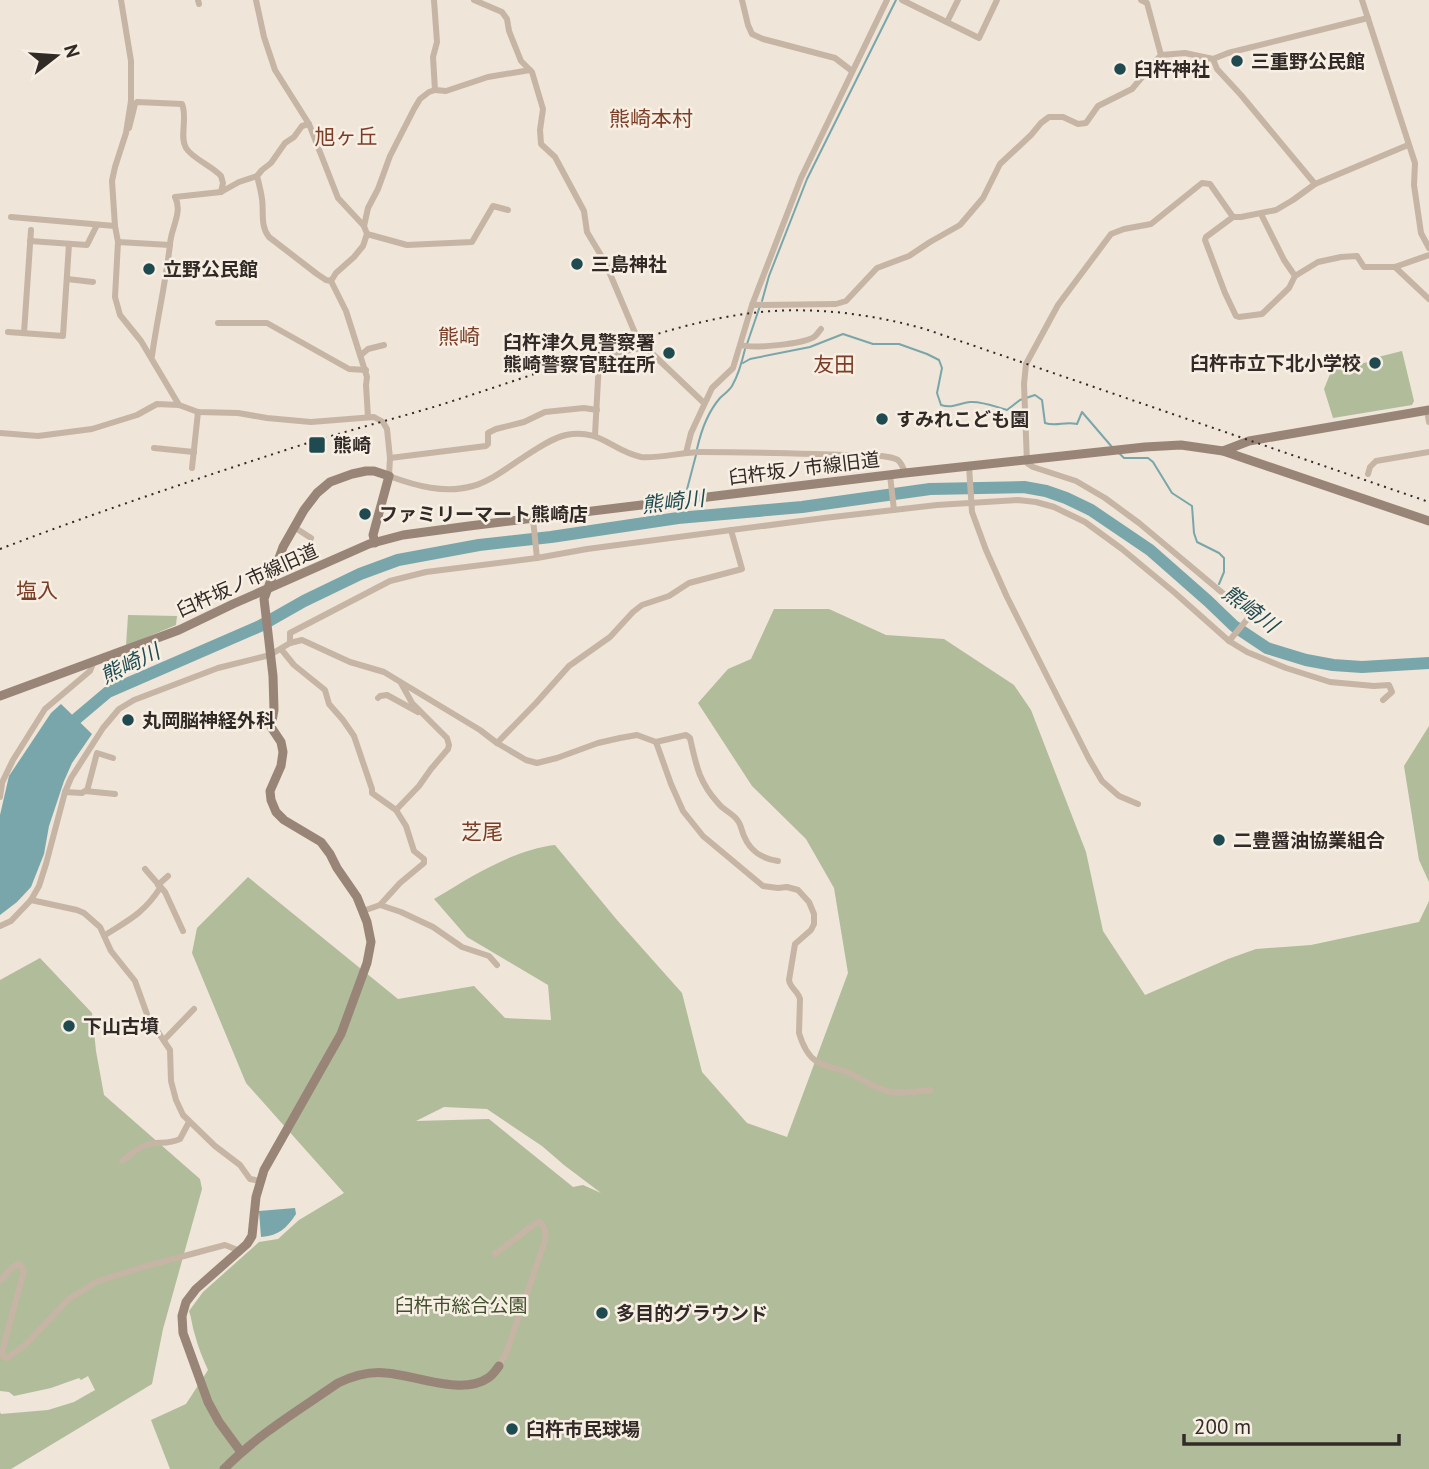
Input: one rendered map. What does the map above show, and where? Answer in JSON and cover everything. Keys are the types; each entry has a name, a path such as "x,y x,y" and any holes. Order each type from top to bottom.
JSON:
{"street":[{"path":"121,0 131,61 131,101 113,181 118,242 115,297 118,311 152,357 179,405"},
{"path":"256,0 275,70 309,124 338,198 365,226"},
{"path":"434,0 437,42 433,57 435,90"},
{"path":"474,0 502,12 508,19 509,31 521,61 532,72 543,109 541,144 555,157 584,211 587,232 605,262 638,340 704,403"},
{"path":"742,0 752,34 835,58 852,71"},
{"path":"688,452 691,433 704,403 712,388 733,368 744,346 801,178 887,0"},
{"path":"902,0 917,3 979,38 997,0"},
{"path":"947,22 958,0"},
{"path":"1141,0 1146,3 1161,55"},
{"path":"1362,0 1415,163 1414,185 1421,233 1429,248"},
{"path":"757,305 836,304 846,301 877,268 909,256 960,225 983,198 1000,164 1041,123 1049,117 1063,117 1078,124 1086,123 1098,106 1132,89 1161,55 1185,53 1213,59 1368,18"},
{"path":"1213,59 1217,69 1315,184"},
{"path":"331,281 360,250 367,234 365,226 368,208 390,156 420,99 435,90 446,91 488,77 530,70"},
{"path":"125,133 130,127 137,102 182,104 185,112 185,145 189,152 221,176 221,192"},
{"path":"152,357 170,245 177,218 178,204 175,197 221,192 257,176 271,163 285,143 309,124"},
{"path":"1408,145 1315,184 1281,208 1241,218 1233,217 1206,237 1206,240 1225,293 1239,317 1262,314 1289,288 1295,276 1318,262 1357,256 1364,267 1395,267 1429,255"},
{"path":"257,176 262,196 262,223 265,232 317,274 331,281 346,311 366,370 368,417"},
{"path":"1230,640 1250,616 1105,498 1076,481 1029,465 1026,460 1024,394 1026,364 1047,322 1111,234 1151,224 1202,183 1210,184 1233,217"},
{"path":"367,234 407,245 472,242 493,205 508,210"},
{"path":"1262,214 1284,261 1295,276"},
{"path":"11,217 115,226"},
{"path":"30,241 88,245 97,225"},
{"path":"24,332 31,230"},
{"path":"118,242 170,245"},
{"path":"8,332 63,336 69,244"},
{"path":"1395,267 1429,299"},
{"path":"67,279 93,282"},
{"path":"218,323 267,323 349,369 366,370"},
{"path":"744,346 762,347 803,341 814,337 821,328"},
{"path":"361,355 368,349 384,345"},
{"path":"595,435 599,361 633,349 646,349"},
{"path":"0,433 38,436 92,429 136,415 157,404 179,405 198,412 238,413 311,422 368,417 380,419 386,426 390,458 389,476 373,536 375,543"},
{"path":"390,458 486,446 488,433 524,422 545,412 584,408 597,410"},
{"path":"1428,410 1429,422"},
{"name":"臼杵坂ノ市線旧道","path":"0,696 179,630 375,543 403,535 533,521 674,501 890,478 905,473 969,470 1026,460 1120,450 1181,445 1223,451 1249,441 1428,410"},
{"path":"192,468 198,412"},
{"path":"241,1452 208,1402 183,1333 182,1317 186,1302 196,1289 240,1251 252,1236 256,1197 264,1170 346,1022 371,949 370,933 363,911 330,854 321,842 284,820 276,812 271,800 270,791 281,766 283,752 281,742 271,727 274,710 265,594 284,547 317,493 330,482 366,471 374,471 419,486 441,489 474,486 489,480 564,435 581,433 595,435 623,451 644,457 688,452 882,456 898,459 905,473"},
{"path":"154,448 194,452"},
{"path":"1223,451 1429,521"},
{"path":"1367,474 1376,461 1429,452"},
{"path":"969,470 972,512 986,550 1088,759 1102,781 1119,796 1138,804"},
{"path":"890,478 893,509"},
{"path":"290,643 290,633 370,590 398,578 426,572 893,509 1027,501 1054,507 1075,516 1122,549 1247,652 1330,682 1389,685 1392,692 1383,700"},
{"path":"533,521 537,557"},
{"path":"296,528 311,538"},
{"path":"497,743 569,666 610,637 642,605 669,596 689,583 742,569 731,530"},
{"path":"0,926 10,921 31,900 39,886 65,792 76,768 103,727 119,709 134,700 302,640 350,662 384,672 497,743 526,760 537,763 620,738 637,735 656,742 687,735 700,778 708,791 724,810 738,820 748,845 754,851 769,860 778,861"},
{"path":"281,649 294,665 324,689 329,704 354,736 372,793 396,810 414,851 425,859 380,905 363,911"},
{"path":"0,797 1,786 13,760 45,709 90,671 94,661"},
{"path":"396,810 419,786 448,750 449,745 447,738 407,696 401,683"},
{"path":"377,698 387,695 423,714"},
{"path":"656,742 683,811 696,828 763,886 798,890 809,902 814,914 814,924 795,944 789,980 800,999 800,1038 814,1059 889,1092 930,1090"},
{"path":"87,791 97,753 113,758"},
{"path":"65,792 115,794"},
{"path":"145,869 165,892 183,931"},
{"path":"105,935 144,909 168,876"},
{"path":"31,900 84,913 100,927 111,951 132,975 148,1017 170,1050 171,1081 183,1115 215,1146 240,1165 250,1179 261,1181"},
{"path":"380,905 433,927 462,947 489,956 497,965"},
{"path":"164,1040 194,1009"},
{"path":"122,1161 141,1147 180,1139 189,1122"},
{"path":"224,1469 241,1452 338,1383 361,1374 383,1372 453,1385 466,1385 488,1378 507,1351 545,1241 544,1227 539,1222 536,1223 495,1254"},
{"path":"0,1281 15,1265 20,1264 23,1267 2,1352 7,1358 25,1345 69,1299 96,1282 225,1245 240,1251"}],"green space":[{"path":"1402,351 1414,401 1412,405 1333,418 1324,389 1332,369 1374,361 1374,358"},
{"name":"臼杵市総合公園","path":"774,609 829,609 886,635 944,639 1014,685 1031,710 1086,852 1103,931 1145,995 1256,949 1311,945 1419,922 1429,901 1429,1469 170,1469 151,1420 186,1404 208,1370 189,1311 203,1292 259,1242 278,1239 299,1220 344,1193 246,1083 192,953 197,928 248,877 398,999 474,986 505,1018 551,1020 548,985 467,937 434,899 508,858 555,845 682,993 702,1072 747,1123 787,1137 848,973 834,888 806,839 752,786 698,703 728,669 751,659","holes":["444,1107 487,1109 542,1146 601,1193 583,1185 573,1187 489,1119 416,1121"]},
{"path":"128,615 177,616 176,625 126,646"},
{"path":"1429,726 1429,882 1419,860 1404,766"},
{"path":"40,958 92,1013 104,1095 200,1179 202,1189 163,1329 152,1384 11,1469 0,1469 0,1412 48,1410 74,1402 95,1390 88,1376 14,1396 0,1391 0,980"}],"water":[{"path":"61,704 92,734 72,763 64,781 49,826 44,854 31,887 0,915 0,815 9,776 51,713"},
{"path":"295,1208 296,1214 285,1227 277,1233 261,1237 259,1211"}],"waterway":[{"path":"762,301 807,179 896,0"},
{"path":"747,344 760,306"},
{"path":"743,363 750,359 810,347 843,334 873,344 899,344 939,360 942,368 937,393 941,405 975,402 1007,410 1020,400 1035,395 1042,400 1045,423 1077,424 1082,412 1112,447"},
{"path":"697,449 711,410 731,388 745,349"},
{"path":"1119,453 1124,458 1148,458 1172,493 1192,506 1197,542 1224,558 1224,572 1219,584"},
{"path":"685,497 696,455"},
{"name":"熊崎川","path":"65,731 108,692 260,626 360,574 398,560 479,545 678,518 802,507 930,489 1024,487 1066,498 1091,510 1150,550 1234,626 1267,648 1333,665 1362,667 1429,663"},
{"path":"678,518 682,505"}],"railway":[{"path":"0,549 258,459 437,406 663,332 751,313 792,310 849,314 925,329 1429,502"}],"place":[{"name":"三重野公民館","path":"1237,61"},
{"name":"臼杵神社","path":"1120,69"},
{"name":"三島神社","path":"577,264"},
{"name":"立野公民館","path":"149,269"},
{"name":"臼杵津久見警察署 熊崎警察官駐在所","path":"669,353"},
{"name":"臼杵市立下北小学校","path":"1375,363"},
{"name":"すみれこども園","path":"882,419"},
{"name":"熊崎","path":"317,445"},
{"name":"ファミリーマート熊崎店","path":"365,514"},
{"name":"丸岡脳神経外科","path":"128,720"},
{"name":"二豊醤油協業組合","path":"1219,840"},
{"name":"下山古墳","path":"69,1026"},
{"name":"多目的グラウンド","path":"602,1313"},
{"name":"臼杵市民球場","path":"512,1429"}],"district":[{"name":"熊崎本村","path":"651,119"},
{"name":"旭ヶ丘","path":"346,137"},
{"name":"熊崎","path":"459,337"},
{"name":"友田","path":"834,365"},
{"name":"塩入","path":"37,591"},
{"name":"芝尾","path":"482,832"}]}
